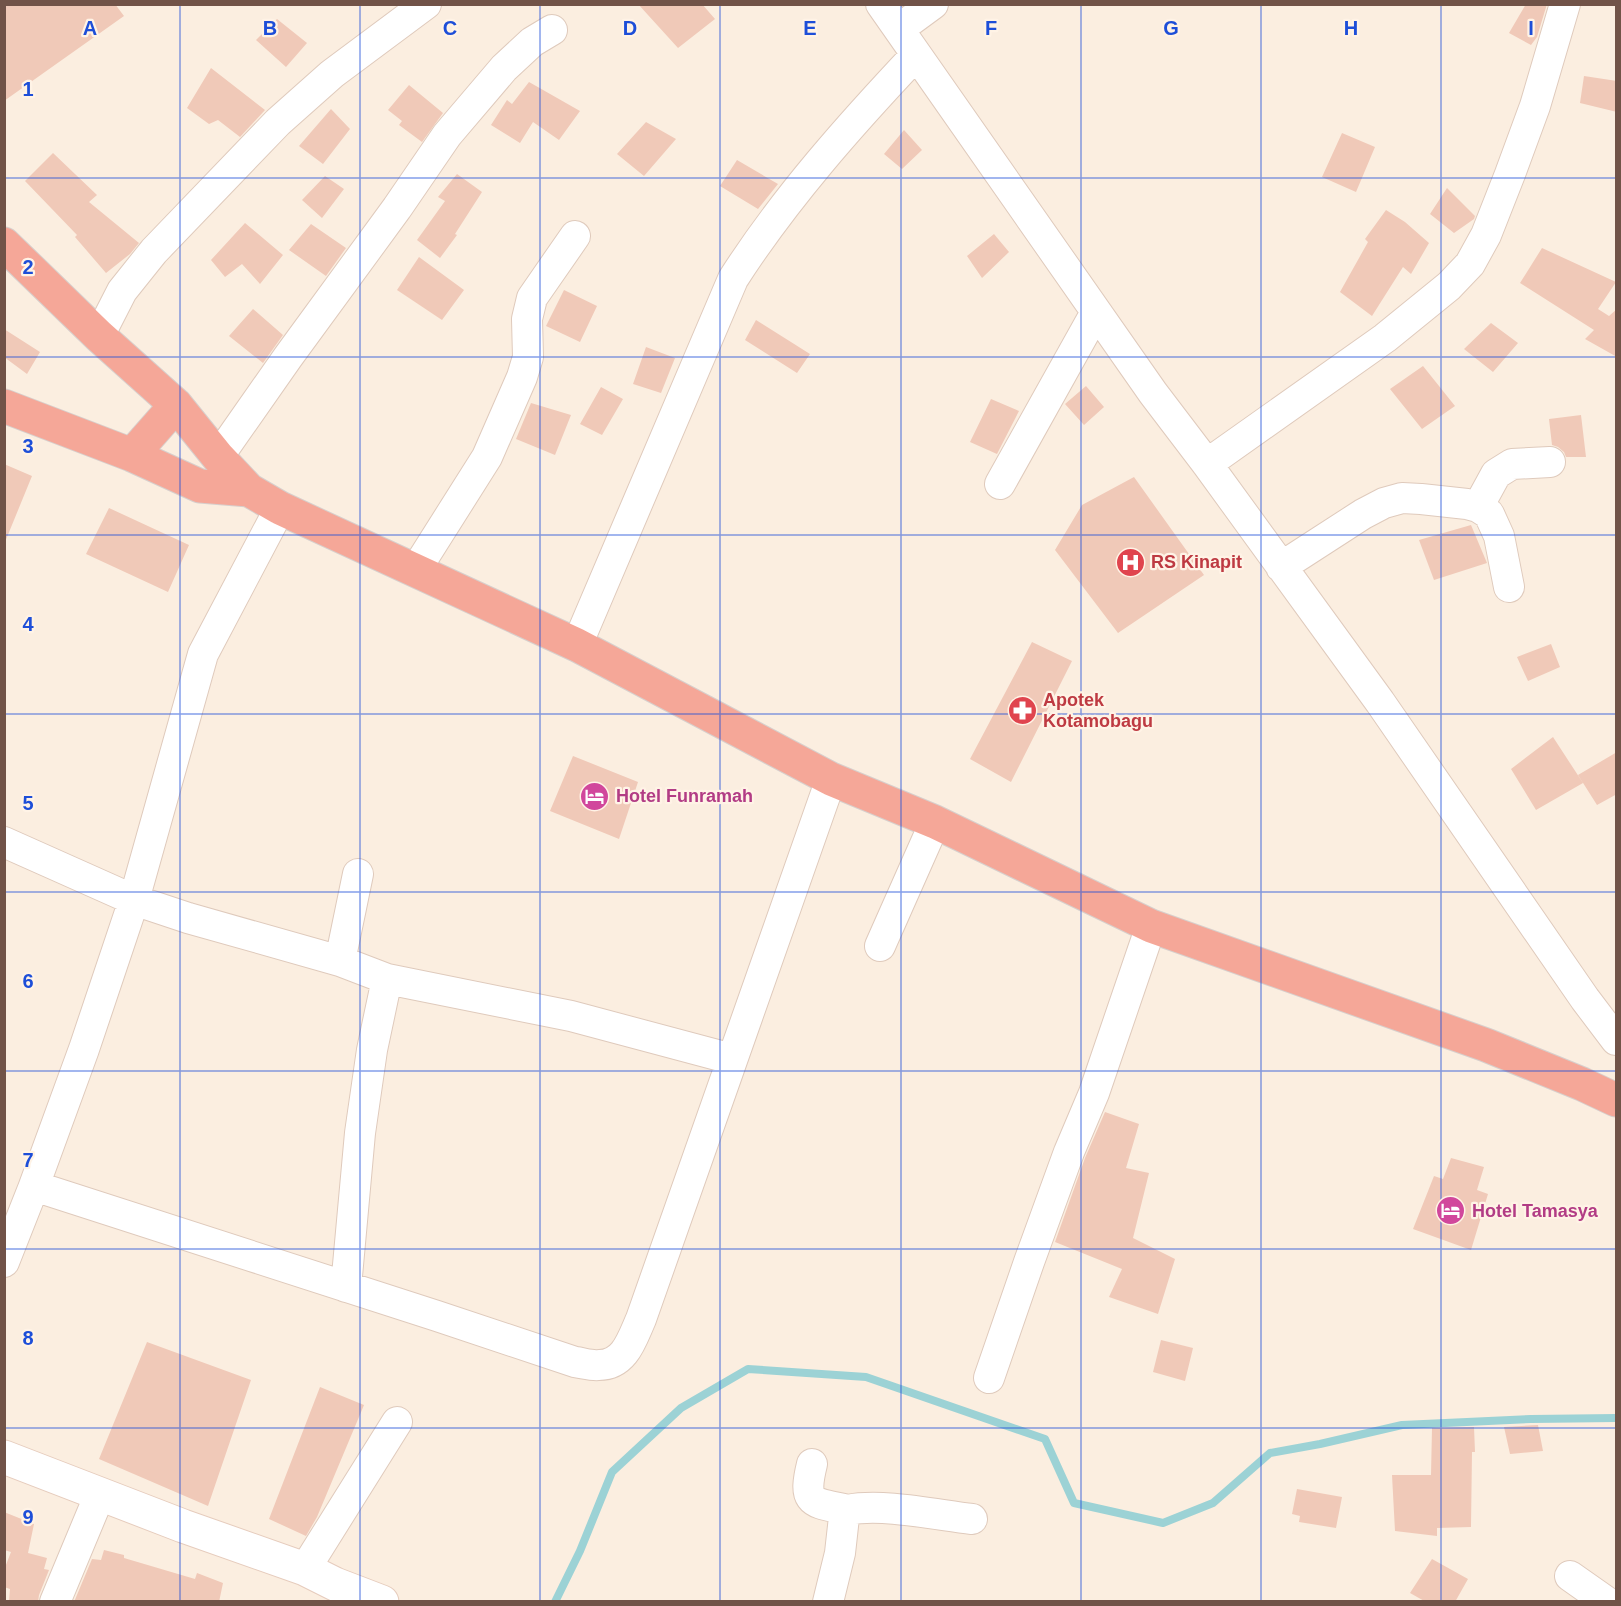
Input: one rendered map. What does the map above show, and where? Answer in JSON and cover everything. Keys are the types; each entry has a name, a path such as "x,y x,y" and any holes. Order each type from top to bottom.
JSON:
{"highway":[{"path":"4,244 99,336 176,405 218,457 249,490 280,508 577,645 831,779 935,822 1150,926 1486,1045 1617,1100"},
{"path":"132,455 176,405"},
{"path":"4,406 132,455 200,486 249,490"}],"street":[{"path":"99,336 122,291 154,251 278,122 332,74 426,4"},
{"path":"881,4 1153,393 1380,702 1585,999 1615,1034"},
{"path":"899,29 933,4"},
{"path":"1207,464 1385,338 1449,286 1470,264 1486,235 1521,145 1565,4"},
{"path":"218,457 447,135 504,68 532,42 552,30"},
{"path":"577,645 734,279 754,247 791,198 916,55"},
{"path":"415,571 487,458 522,377 528,357 527,320 532,298 575,236"},
{"path":"1000,484 1096,312"},
{"path":"1478,507 1496,474 1512,464 1550,462"},
{"path":"1281,567 1363,514 1384,503 1402,498 1467,504 1478,507 1489,514 1499,536 1509,587"},
{"path":"4,1262 84,1048 134,900 202,654 280,508"},
{"path":"34,1186 575,1362 599,1365 615,1362 628,1348 641,1319 831,779"},
{"path":"880,946 935,822"},
{"path":"4,842 134,900 188,918 340,961 387,979 571,1016 732,1059"},
{"path":"340,961 358,874"},
{"path":"989,1378 1069,1152 1094,1093 1150,926"},
{"path":"346,1287 360,1133 372,1050 387,979"},
{"path":"305,1569 397,1422"},
{"path":"4,1457 183,1526 305,1569 332,1593 382,1602"},
{"path":"812,1464 808,1493 810,1498 820,1503 848,1510 856,1508 891,1509 972,1519"},
{"path":"55,1602 100,1494"},
{"path":"828,1602 840,1553 844,1517 848,1510"},
{"path":"1570,1576 1607,1602"}],"building":[{"path":"4,4 115,4 124,16 4,101"},
{"path":"638,4 702,4 715,19 678,48"},
{"path":"1526,4 1547,4 1537,37 1531,45 1509,33"},
{"path":"277,19 307,43 286,67 256,40"},
{"path":"211,68 265,110 240,137 218,120 209,124 187,108"},
{"path":"1584,76 1617,81 1617,112 1580,103"},
{"path":"529,82 580,111 559,140 533,122 520,143 491,125 507,100 512,104"},
{"path":"409,85 443,113 422,142 399,125 402,121 388,110"},
{"path":"331,109 350,129 323,164 299,146"},
{"path":"646,122 676,139 644,176 617,154"},
{"path":"904,130 922,150 902,169 884,154"},
{"path":"1342,133 1375,147 1356,192 1322,177"},
{"path":"53,153 97,195 89,202 139,243 130,254 106,273 75,237 77,235 25,181"},
{"path":"737,160 778,184 758,209 720,186"},
{"path":"457,174 482,192 455,234 457,235 440,258 417,240 445,201 438,197"},
{"path":"325,176 344,189 322,218 302,200"},
{"path":"1447,188 1475,216 1454,233 1430,214"},
{"path":"1386,210 1405,222 1429,243 1411,274 1403,267 1372,316 1340,292 1368,242 1365,239"},
{"path":"245,223 283,255 260,284 242,264 225,277 211,260"},
{"path":"311,224 346,248 326,276 289,250"},
{"path":"994,234 1009,252 982,278 967,256"},
{"path":"1542,248 1616,282 1598,309 1609,316 1617,309 1617,357 1585,339 1594,330 1520,283"},
{"path":"419,257 464,290 442,320 397,290"},
{"path":"564,290 597,306 580,342 546,326"},
{"path":"253,309 283,335 263,363 229,336"},
{"path":"756,320 810,354 797,373 745,340"},
{"path":"1491,323 1518,343 1493,372 1464,349"},
{"path":"4,329 40,352 27,374 4,357"},
{"path":"646,347 675,358 661,393 633,384"},
{"path":"1423,366 1455,406 1422,429 1390,389"},
{"path":"1086,386 1104,407 1084,425 1065,404"},
{"path":"601,387 623,399 602,435 580,424"},
{"path":"991,399 1019,411 997,454 970,442"},
{"path":"531,403 571,415 555,455 516,439"},
{"path":"1581,415 1586,457 1566,457 1564,452 1552,445 1549,419"},
{"path":"4,464 32,476 5,542 4,542"},
{"name":"RS Kinapit","path":"1134,477 1204,575 1118,633 1055,550 1082,505"},
{"path":"109,508 189,545 168,592 86,554"},
{"path":"1471,525 1487,563 1434,580 1419,540"},
{"name":"Apotek Kotamobagu","path":"1032,642 1072,661 1011,782 970,759"},
{"path":"1551,644 1560,667 1528,681 1517,657"},
{"path":"1553,737 1583,783 1536,810 1511,769"},
{"path":"1617,752 1617,794 1597,805 1578,775"},
{"name":"Hotel Funramah","path":"573,756 638,782 619,839 550,811"},
{"path":"1105,1112 1139,1124 1126,1168 1149,1173 1133,1238 1175,1259 1158,1314 1109,1297 1122,1269 1055,1242 1085,1158"},
{"name":"Hotel Tamasya","path":"1451,1158 1484,1167 1477,1190 1488,1194 1471,1250 1413,1229 1434,1176 1443,1179"},
{"path":"1161,1340 1193,1348 1185,1381 1153,1372"},
{"path":"147,1342 251,1380 208,1506 99,1459"},
{"path":"320,1387 364,1405 317,1517 306,1536 269,1519"},
{"path":"1538,1425 1543,1451 1510,1454 1504,1427"},
{"path":"1474,1427 1471,1527 1437,1528 1437,1536 1395,1531 1392,1475 1431,1475 1432,1428"},
{"path":"1297,1489 1342,1497 1336,1528 1299,1522 1300,1516 1292,1514"},
{"path":"4,1512 34,1524 28,1553 47,1558 44,1569 49,1570 38,1602 9,1602 10,1589 4,1587 4,1570 11,1552 4,1550"},
{"path":"104,1550 195,1579 197,1573 223,1583 219,1602 74,1602 92,1559 101,1560"},
{"path":"1432,1559 1468,1579 1455,1602 1426,1602 1410,1593"}],"waterway":[{"path":"555,1602 580,1551 612,1472 681,1408 748,1369 866,1377 1045,1439 1074,1503 1163,1523 1213,1503 1270,1453 1402,1425 1616,1418"}],"place":[{"name":"RS Kinapit","path":"1130,562"},
{"name":"Apotek Kotamobagu","path":"1022,710"},
{"name":"Hotel Funramah","path":"595,796"},
{"name":"Hotel Tamasya","path":"1451,1211"}]}
